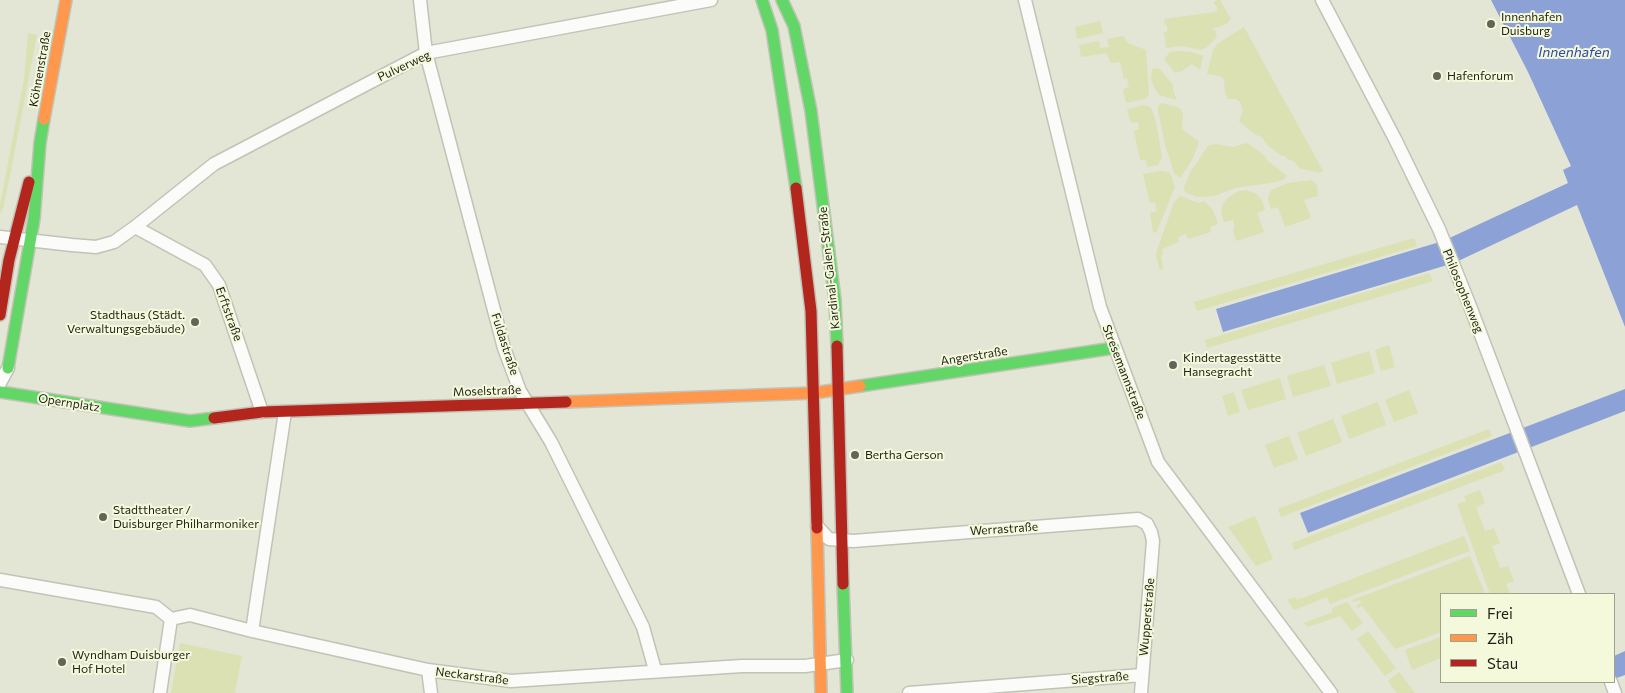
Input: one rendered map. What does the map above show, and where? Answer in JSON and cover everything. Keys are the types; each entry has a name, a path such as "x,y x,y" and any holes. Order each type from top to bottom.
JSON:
{"main road":[{"name":"Köhnenstraße","path":"0,315 14,238 40,144 66,0"},
{"name":"Kardinal-Galen-Straße","path":"762,0 772,30 801,224 811,311 821,693"},
{"name":"Kardinal-Galen-Straße","path":"782,0 794,26 811,111 835,300 840,504 848,693"},
{"name":"Köhnenstraße","path":"8,368 34,218 40,144"},
{"name":"Angerstraße","path":"838,390 1114,348"},
{"name":"Moselstraße","path":"139,414 190,422 262,412 814,393 838,390"},
{"name":"Opernplatz","path":"0,392 139,414"}],"street":[{"name":"Fuldastraße","path":"420,0 426,53 504,348 520,391 551,442 643,627 656,670"},
{"name":"Pulverweg","path":"0,236 96,247 114,242 214,164 426,53 712,0"},
{"name":"Stresemannstraße","path":"1025,0 1100,306 1114,348 1158,462 1331,693"},
{"name":"Philosophenweg","path":"1322,0 1391,131 1454,265 1579,593"},
{"name":"Erftstraße","path":"135,227 205,265 219,285 262,412"},
{"path":"0,382 8,368"},
{"path":"252,631 285,412"},
{"name":"Werrastraße","path":"843,541 1138,519 1147,524 1153,541"},
{"path":"817,526 829,539 843,541"},
{"name":"Wupperstraße","path":"1141,693 1153,541"},
{"path":"0,580 156,607 171,619 160,693"},
{"name":"Neckarstraße","path":"171,619 190,615 252,631 428,670 511,681 656,670 820,665 847,660"},
{"path":"428,670 431,693"},
{"name":"Siegstraße","path":"909,693 1142,675"}],"green space":[{"path":"1220,0 1231,19 1226,24 1210,30 1215,30 1217,37 1207,47 1201,50 1183,46 1166,48 1164,32 1167,32 1167,25 1165,25 1164,19 1215,12 1218,10 1214,2"},
{"path":"1100,21 1103,33 1077,39 1075,27"},
{"path":"1244,27 1323,171 1320,173 1299,168 1294,161 1282,156 1267,145 1262,137 1254,134 1239,121 1243,110 1240,102 1236,99 1228,99 1225,93 1224,80 1220,76 1207,74 1213,50 1217,44"},
{"path":"28,33 37,35 11,171 3,209 0,213 24,79"},
{"path":"1123,36 1128,43 1146,50 1149,95 1144,99 1126,103 1123,89 1129,87 1127,78 1124,79 1120,62 1110,63 1107,53 1081,57 1079,45 1099,41 1100,48 1109,47 1107,39"},
{"path":"1170,52 1192,52 1203,56 1200,70 1192,64 1182,71 1175,73 1164,59"},
{"path":"1152,69 1160,69 1173,85 1177,100 1159,95 1156,91 1151,80"},
{"path":"1162,103 1180,108 1183,115 1182,129 1199,142 1192,160 1180,178 1174,173 1165,144 1158,111 1158,106"},
{"path":"1145,105 1151,108 1156,122 1162,157 1158,165 1147,167 1146,160 1140,160 1134,131 1139,129 1138,122 1131,123 1127,109"},
{"path":"1247,143 1264,155 1268,161 1287,176 1283,180 1235,188 1214,196 1197,197 1185,192 1184,187 1191,171 1208,146 1215,144 1233,147"},
{"path":"1160,171 1168,172 1171,175 1175,187 1156,233 1153,232 1150,213 1157,211 1155,202 1150,203 1143,174"},
{"path":"1312,180 1317,185 1318,196 1304,200 1311,218 1285,227 1278,207 1271,209 1268,199 1271,190 1288,183"},
{"path":"1245,190 1255,193 1262,200 1265,210 1257,213 1264,232 1236,241 1233,220 1224,222 1221,211 1223,203 1230,196"},
{"path":"1180,196 1198,203 1204,201 1213,210 1218,224 1210,227 1211,232 1188,239 1186,234 1178,237 1179,242 1162,249 1163,268 1160,270 1156,256 1157,250 1174,202"},
{"path":"1414,238 1417,246 1197,311 1194,302"},
{"path":"1429,273 1433,281 1207,348 1205,340"},
{"path":"1389,345 1395,367 1381,371 1375,350"},
{"path":"1369,351 1375,373 1337,384 1331,363"},
{"path":"1324,365 1331,386 1293,397 1287,376"},
{"path":"1280,378 1286,399 1248,410 1241,390"},
{"path":"1409,390 1418,413 1394,422 1385,400"},
{"path":"1234,392 1240,412 1228,416 1222,396"},
{"path":"1378,402 1386,425 1349,439 1341,416"},
{"path":"1333,419 1342,442 1306,456 1297,433"},
{"path":"1489,429 1492,436 1281,517 1278,509"},
{"path":"1289,436 1298,459 1274,468 1265,445"},
{"path":"1501,462 1505,470 1294,550 1292,543"},
{"path":"1480,490 1485,503 1476,507 1485,531 1494,528 1500,543 1492,546 1500,568 1508,566 1514,581 1506,584 1510,593 1490,593 1457,504 1466,501 1464,496"},
{"path":"1255,516 1273,559 1256,566 1228,527"},
{"path":"1464,536 1470,551 1330,604 1327,597 1294,610 1287,600 1295,597 1297,600"},
{"path":"1470,556 1485,593 1440,593 1440,632 1395,649 1362,606 1358,608 1356,606 1361,603 1360,600 1353,602 1352,600"},
{"path":"1347,602 1363,623 1352,631 1340,616 1308,627 1304,623 1333,612 1332,608"},
{"path":"1368,631 1396,668 1385,676 1357,639"},
{"path":"1440,637 1440,658 1412,670 1405,650"},
{"path":"180,643 242,656 235,693 171,693"},
{"path":"1399,672 1415,693 1397,693 1388,681"}],"water":[{"name":"Innenhafen","path":"1491,0 1625,0 1625,327 1577,205 1454,263 1223,332 1216,309 1443,241 1568,183 1563,170 1571,166 1528,72"},
{"path":"1625,389 1625,411 1308,533 1300,513"},
{"path":"1625,651 1625,675 1615,679 1615,656"}],"traffic: fast":[{"path":"762,0 772,30 796,188"},
{"path":"782,0 794,26 811,111 835,300 837,346"},
{"path":"8,368 34,219 40,143 44,119"},
{"path":"860,386 1114,348"},
{"path":"0,392 190,421 214,418"},
{"path":"843,584 847,693"}],"traffic: slow":[{"path":"44,119 66,0"},
{"path":"566,402 814,393 860,386"},
{"path":"817,528 821,693"}],"traffic: jam":[{"path":"0,315 9,260 29,182"},
{"path":"796,188 811,311 817,528"},
{"path":"837,346 843,584"},
{"path":"214,418 262,412 566,402"}],"place":[{"name":"Innenhafen Duisburg","path":"1491,24"},
{"name":"Hafenforum","path":"1437,76"},
{"name":"Stadthaus (Städt. Verwaltungsgebäude)","path":"195,322"},
{"name":"Kindertagesstätte Hansegracht","path":"1173,365"},
{"name":"Bertha Gerson","path":"855,455"},
{"name":"Stadttheater / Duisburger Philharmoniker","path":"103,517"},
{"name":"Wyndham Duisburger Hof Hotel","path":"62,662"}]}
